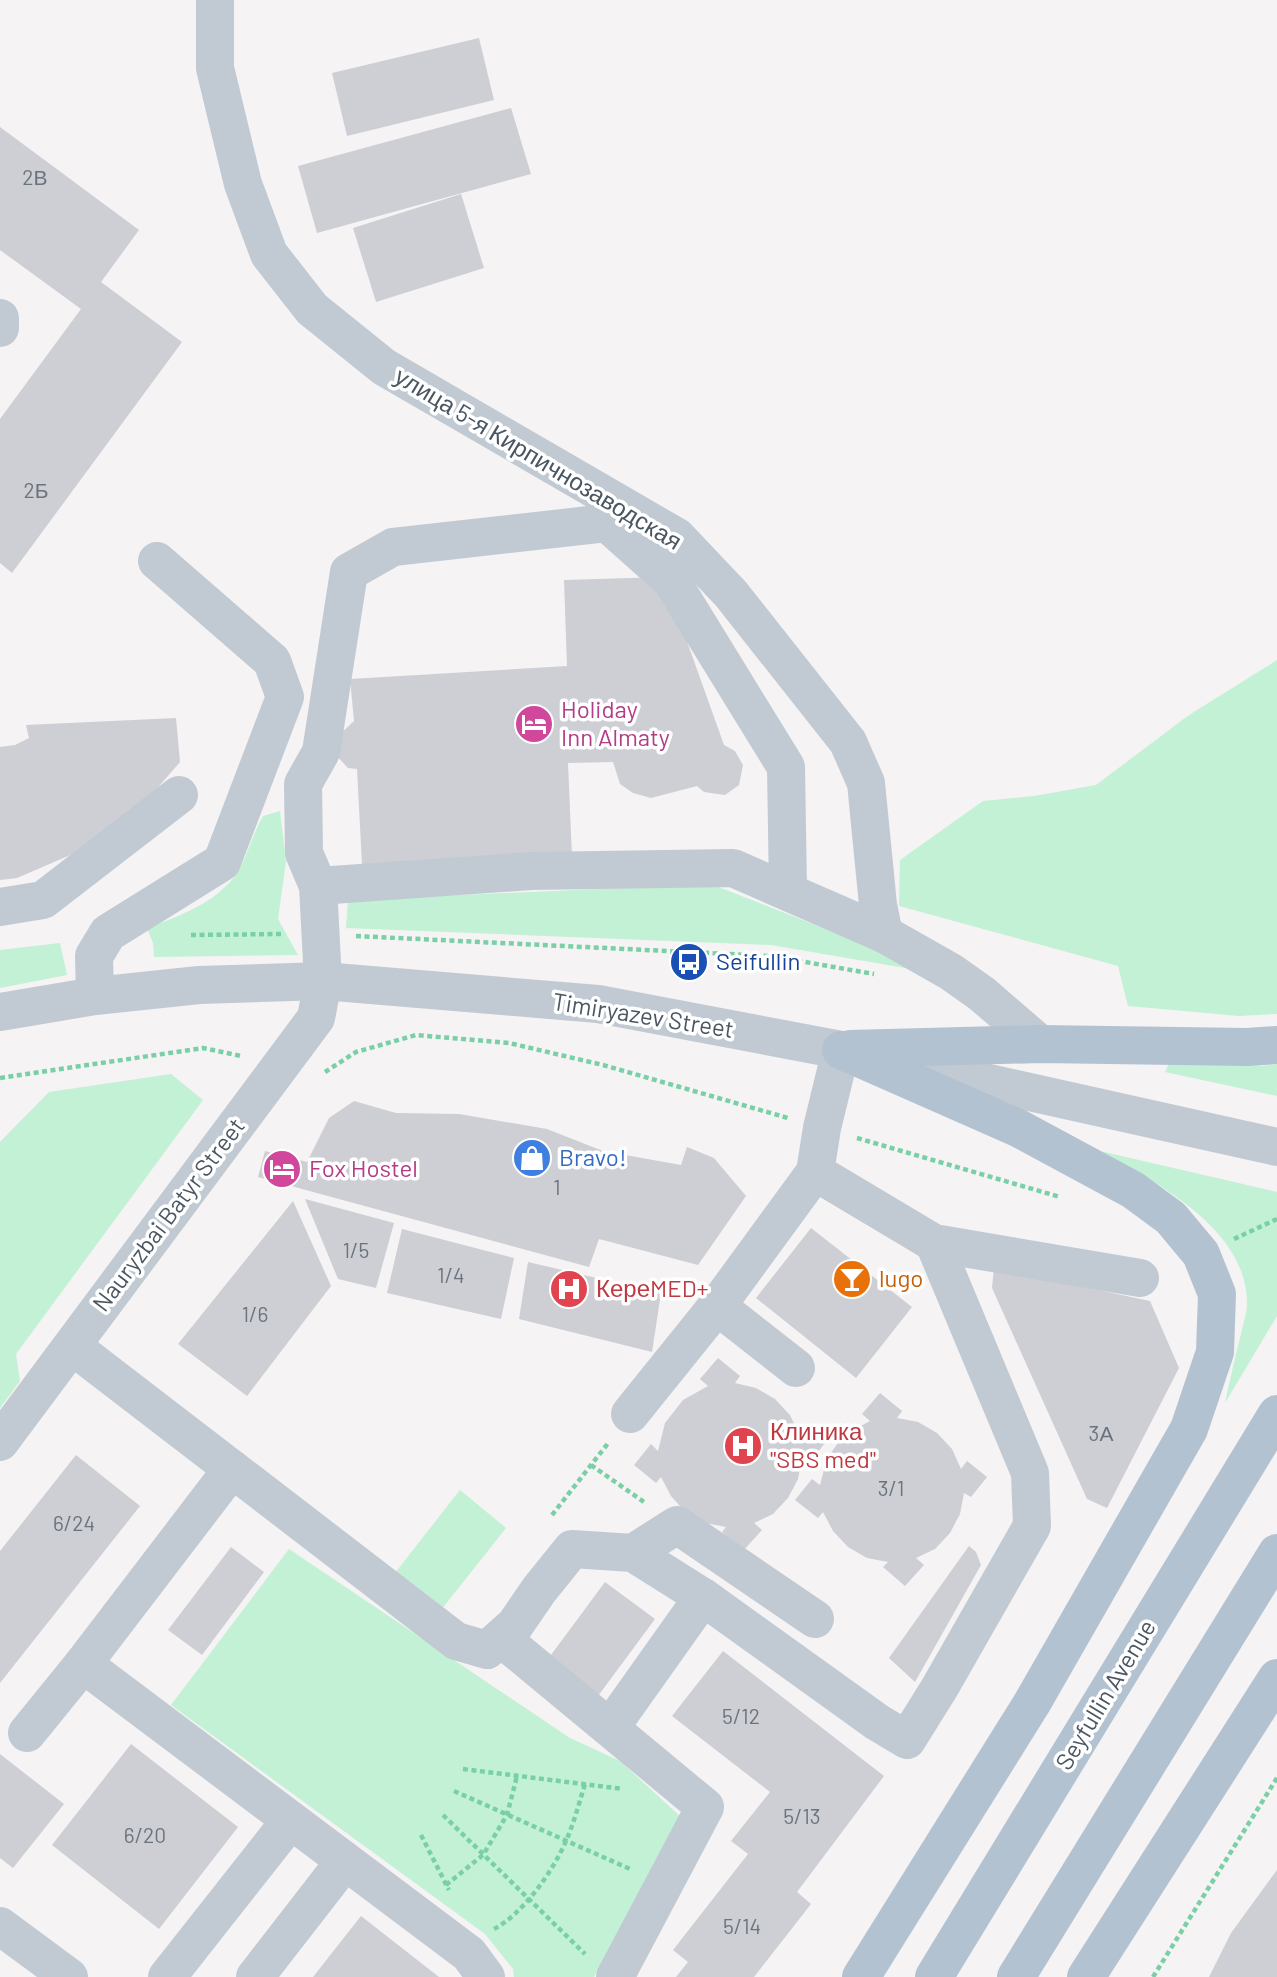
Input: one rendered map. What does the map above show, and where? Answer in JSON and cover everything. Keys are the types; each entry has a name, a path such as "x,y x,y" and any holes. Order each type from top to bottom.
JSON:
{"main road":[{"path":"841,1050 1040,1044 1247,1047 1277,1045"},
{"path":"841,1050 1018,1128 1133,1190 1171,1218 1201,1254 1217,1294 1215,1352 1189,1429 1031,1703 861,1977"},
{"name":"Seyfullin Avenue","path":"934,1977 1277,1414"},
{"path":"1016,1977 1277,1553"},
{"path":"1086,1977 1277,1678"}],"street":[{"name":"улица 5-я Кирпичнозаводская","path":"212,2 215,68 243,184 269,254 312,309 384,368 677,537 731,594 848,742 866,783 878,905 884,934"},
{"path":"0,318 0,328"},
{"path":"788,891 786,766 671,580 607,523 393,547 349,572 321,752 303,784 304,853 318,886 531,871 733,868 884,934 951,972 982,994 1040,1044"},
{"path":"95,996 94,956 108,933 222,862 285,697 272,661 158,561"},
{"path":"0,907 43,900 179,795"},
{"name":"Nauryzbai Batyr Street","path":"0,1442 316,1018 323,981 318,886"},
{"name":"Timiryazev Street","path":"0,1012 95,996 199,985 323,981 598,1004 841,1050 1277,1147"},
{"path":"630,1414 717,1306 814,1172 841,1050"},
{"path":"814,1172 934,1243 1140,1278"},
{"path":"72,1346 456,1641 486,1650 515,1625 572,1549 633,1553 703,1597 907,1740 940,1688 1032,1526 1030,1473 934,1243"},
{"path":"717,1306 796,1368"},
{"path":"27,1733 232,1469"},
{"path":"633,1553 677,1525 815,1619"},
{"path":"610,1728 703,1597"},
{"path":"501,1638 705,1807 664,1884 603,1968"},
{"path":"83,1664 469,1954 486,1977"},
{"path":"167,1977 290,1821"},
{"path":"256,1977 345,1861"},
{"path":"0,1926 69,1977"}],"path":[{"path":"191,935 320,934 771,956 878,975"},
{"path":"321,1074 356,1052 416,1035 509,1043 603,1065 1059,1196 1070,1202"},
{"path":"0,1078 203,1048 248,1058"},
{"path":"1223,1244 1277,1219"},
{"path":"591,1465 677,1525"},
{"path":"463,1769 626,1789"},
{"path":"446,1885 483,1855 507,1815 517,1776"},
{"path":"1153,1977 1277,1778"},
{"path":"485,1935 505,1923 551,1870 566,1841 585,1784"},
{"path":"454,1791 664,1884"},
{"path":"443,1815 603,1968"}],"green space":[{"path":"1277,660 1277,1014 1239,1016 1128,1006 1118,966 899,906 900,860 983,801 1034,796 1096,785 1189,715"},
{"path":"280,811 286,861 278,919 298,955 154,957 153,943 147,928 200,905 224,888 241,866 263,816"},
{"path":"711,884 940,974 771,945 346,928 348,900"},
{"path":"60,943 67,975 0,988 0,950"},
{"path":"1172,1057 1262,1066 1277,1064 1277,1096 1165,1072"},
{"path":"171,1074 203,1100 16,1354 20,1381 0,1408 0,1142 49,1092"},
{"path":"1100,1151 1277,1192 1277,1316 1225,1403 1247,1303 1243,1276 1232,1252 1215,1231 1171,1193"},
{"path":"460,1490 506,1528 441,1610 395,1573"},
{"path":"289,1549 570,1738 620,1761 682,1818 594,1977 514,1977 513,1969 485,1934 171,1705"}],"building":[{"path":"479,38 494,100 347,136 332,73"},
{"path":"511,108 531,174 317,233 298,166"},
{"path":"0,127 139,230 101,282 182,342 12,573 0,563 0,419 81,309 0,250"},
{"path":"461,194 484,268 376,302 353,228"},
{"name":"Holiday Inn Almaty","path":"664,577 724,745 735,751 743,765 739,785 725,795 704,792 697,786 651,798 633,793 620,784 613,762 568,763 572,857 362,865 357,769 348,768 335,754 338,736 354,721 350,679 567,666 564,580"},
{"path":"176,718 180,762 141,807 75,853 17,878 0,880 0,747 15,745 29,738 26,725"},
{"path":"354,1101 396,1113 459,1114 547,1129 603,1151 681,1165 687,1147 714,1158 746,1196 698,1265 599,1239 589,1267 258,1177 265,1151 307,1162 329,1118"},
{"path":"305,1199 394,1223 376,1288 338,1279"},
{"path":"293,1201 331,1286 247,1396 178,1344"},
{"path":"811,1228 912,1307 856,1378 756,1298"},
{"path":"402,1229 514,1258 501,1319 387,1293"},
{"path":"528,1262 661,1293 652,1352 519,1319"},
{"path":"994,1268 1150,1301 1179,1368 1107,1508 1087,1499 992,1288"},
{"path":"718,1358 740,1376 735,1383 756,1388 775,1399 790,1415 799,1434 805,1426 825,1443 809,1463 802,1458 798,1479 788,1498 773,1514 754,1523 762,1530 743,1551 722,1532 726,1527 705,1523 686,1513 671,1496 661,1477 656,1483 634,1465 651,1444 658,1451 665,1423 683,1400 708,1386 700,1379"},
{"path":"880,1393 902,1411 897,1418 918,1422 937,1433 952,1449 961,1469 967,1461 987,1477 971,1497 964,1493 960,1514 950,1533 935,1549 916,1558 924,1565 905,1586 883,1567 888,1562 867,1558 848,1547 833,1531 823,1512 818,1518 795,1500 812,1479 820,1485 827,1458 844,1435 870,1421 862,1414"},
{"path":"76,1455 140,1506 0,1683 0,1551"},
{"path":"969,1546 976,1552 981,1565 915,1682 889,1658"},
{"path":"231,1547 264,1572 202,1655 168,1630"},
{"path":"605,1582 655,1619 598,1696 548,1659"},
{"path":"723,1651 884,1776 797,1892 811,1904 754,1977 676,1977 688,1962 673,1950 748,1854 731,1841 770,1792 672,1716"},
{"path":"131,1744 238,1827 159,1929 52,1845"},
{"path":"0,1754 64,1804 13,1868 0,1858"},
{"path":"1277,1870 1277,1977 1209,1977 1231,1933"},
{"path":"361,1916 439,1977 313,1977"}],"place":[{"name":"Holiday Inn Almaty","path":"534,724"},
{"name":"Seifullin","path":"689,962"},
{"name":"Bravo!","path":"532,1158"},
{"name":"Fox Hostel","path":"282,1169"},
{"name":"lugo","path":"852,1279"},
{"name":"КереMED+","path":"569,1289"},
{"name":"Клиника \"SBS med\"","path":"743,1446"}]}
